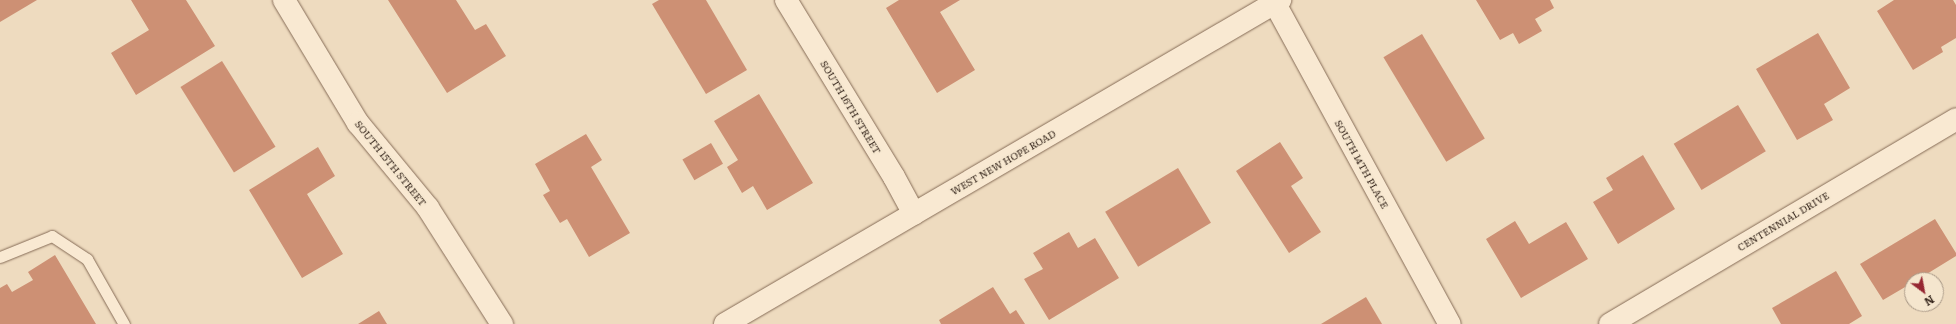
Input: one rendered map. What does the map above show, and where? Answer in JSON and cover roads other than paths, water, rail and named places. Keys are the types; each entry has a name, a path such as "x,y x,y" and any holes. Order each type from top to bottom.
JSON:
{"street":[{"name":"SOUTH 15TH STREET","path":"284,0 358,123 428,208 502,324"},
{"name":"SOUTH 16TH STREET","path":"786,0 894,176 914,214"},
{"name":"WEST NEW HOPE ROAD","path":"725,324 1276,1"},
{"name":"SOUTH 14TH PLACE","path":"1276,1 1450,324"},
{"name":"CENTENNIAL DRIVE","path":"1610,324 1956,119"}],"lane":[{"path":"0,257 52,236 87,259 124,324"}]}
